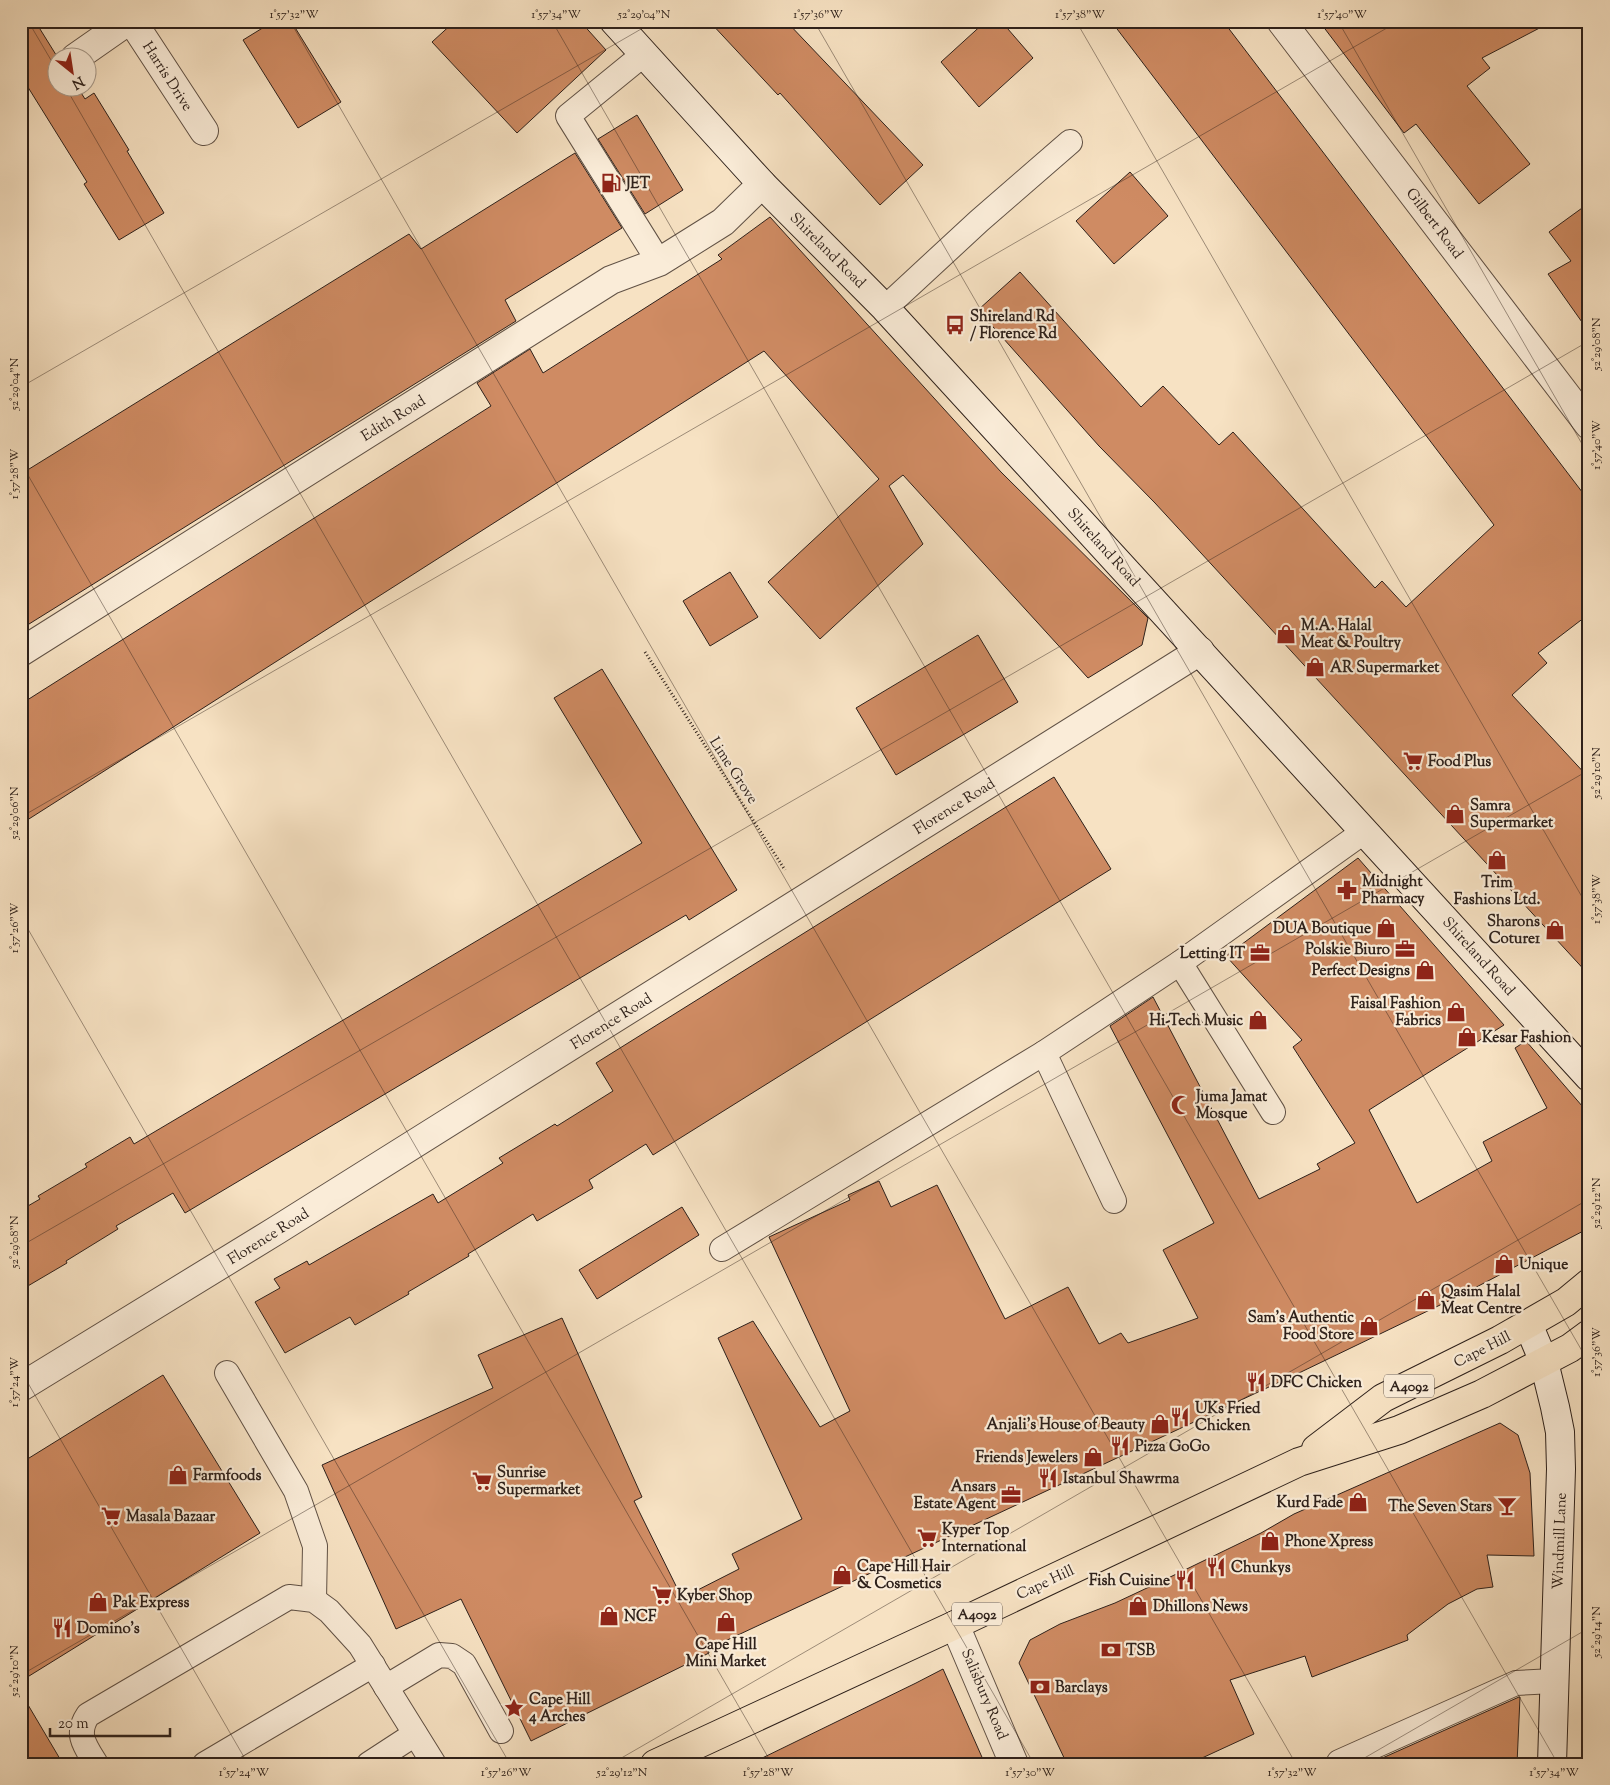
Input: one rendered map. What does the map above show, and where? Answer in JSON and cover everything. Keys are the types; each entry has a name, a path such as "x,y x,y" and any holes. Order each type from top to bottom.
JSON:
{"main road":[{"name":"Cape Hill","path":"1299,1462 1383,1398 1500,1340 1566,1302 1589,1283"},
{"name":"Cape Hill","path":"655,1764 1299,1462 1399,1430 1482,1394 1570,1348 1589,1334"}],"street":[{"name":"Harris Drive","path":"89,48 130,21 204,132"},
{"name":"Shireland Road","path":"614,21 762,184 885,308 1589,1077"},
{"name":"Gilbert Road","path":"1281,21 1589,425"},
{"name":"Edith Road","path":"21,652 611,280 659,262 723,222 762,184"},
{"name":"Florence Road","path":"21,1387 277,1230 1200,652"},
{"name":"Windmill Lane","path":"1528,1324 1544,1362 1560,1432 1552,1764"},
{"name":"Salisbury Road","path":"955,1624 1014,1764"}],"lane":[{"path":"644,54 568,116 659,262"},
{"path":"885,308 978,221 1070,142"},
{"path":"722,1249 1044,1054 1180,963 1365,831"},
{"path":"1180,963 1273,1112"},
{"path":"1044,1054 1114,1201"},
{"path":"227,1373 296,1491 315,1546 314,1600"},
{"path":"96,1764 82,1742 82,1724 88,1714 289,1597 314,1600 329,1611 360,1645 434,1764"},
{"path":"386,1687 439,1655 452,1656 464,1664 501,1731"},
{"path":"205,1764 373,1665"},
{"path":"1339,1762 1516,1683 1554,1681"},
{"path":"369,1764 415,1734"}],"path":[{"name":"Lime Grove","path":"645,652 805,900"}],"building":[{"path":"21,21 35,21 52,48 48,48 48,98 97,98 164,213 119,240 84,184 87,182 21,76"},
{"path":"274,21 291,21 341,102 298,128 243,40"},
{"path":"455,21 580,21 606,50 517,133 432,42"},
{"path":"709,21 786,21 923,165 880,205 780,93 778,95"},
{"path":"986,21 1001,21 1033,58 979,107 941,62"},
{"path":"1111,21 1223,21 1589,501 1589,614 1538,653 1547,663 1512,695 1589,778 1589,975 1155,503 1099,446 978,310 1020,272 1141,407 1163,386 1219,445 1233,432 1375,588 1382,581 1406,607 1494,525"},
{"path":"1319,21 1553,21 1482,58 1490,68 1467,86 1530,164 1479,204 1416,124 1404,133"},
{"path":"637,115 683,190 645,214 598,139"},
{"path":"575,153 622,228 505,300 516,321 21,629 21,474 409,234 421,249"},
{"path":"1130,172 1168,216 1114,264 1076,221"},
{"path":"1589,203 1589,332 1548,274 1571,261 1549,232"},
{"path":"770,217 1001,472 1148,618 1142,645 1088,678 903,475 889,486 923,544 820,639 768,582 879,479 764,351 21,824 21,704 491,406 477,383 530,349 543,373 722,259 718,255"},
{"path":"730,572 758,617 710,646 683,601"},
{"path":"978,635 1018,702 896,775 856,708"},
{"path":"602,669 737,890 689,920 686,915 185,1213 173,1193 116,1226 118,1229 66,1261 67,1263 21,1290 21,1210 40,1199 38,1196 87,1167 85,1164 130,1137 134,1144 642,843 554,698"},
{"path":"1054,777 1111,869 653,1155 646,1144 589,1180 593,1188 537,1221 533,1214 468,1254 469,1256 408,1292 409,1294 355,1325 350,1317 285,1353 255,1302 280,1288 274,1279 307,1261 309,1265 433,1194 438,1203 503,1163 499,1158 555,1124 557,1126 613,1091 596,1063"},
{"path":"1358,858 1504,1025 1369,1110 1417,1203 1492,1161 1483,1142 1547,1108 1515,1048 1526,1041 1589,1114 1589,1228 1465,1293 1301,1372 708,1649 709,1653 531,1741 461,1599 396,1629 322,1465 493,1388 478,1355 562,1318 642,1497 634,1501 682,1598 739,1569 732,1554 802,1519 718,1338 753,1321 820,1427 850,1411 769,1237 850,1200 848,1195 879,1181 891,1207 937,1185 1005,1319 1068,1287 1099,1344 1121,1333 1128,1343 1198,1318 1163,1250 1214,1223 1110,1026 1153,997 1259,1199 1320,1169 1317,1164 1355,1143 1293,1047 1302,1040 1226,956"},
{"path":"682,1207 699,1235 597,1299 579,1270"},
{"path":"163,1375 260,1533 21,1681 21,1463"},
{"path":"1500,1423 1518,1435 1530,1473 1534,1556 1487,1555 1493,1587 1477,1589 1448,1604 1407,1635 1408,1640 1312,1677 1305,1656 1230,1680 1254,1734 1189,1764 1067,1764 1019,1663 1030,1640 1060,1624 1115,1603 1164,1580 1261,1533 1294,1514"},
{"path":"943,1669 985,1764 750,1764 916,1683"},
{"path":"21,1693 63,1764 21,1764"},
{"path":"1519,1697 1517,1764 1369,1764"}],"place":[{"name":"JET","path":"611,183"},
{"name":"Shireland Rd / Florence Rd","path":"955,325"},
{"name":"M.A. Halal Meat & Poultry","path":"1286,634"},
{"name":"AR Supermarket","path":"1315,667"},
{"name":"Food Plus","path":"1413,761"},
{"name":"Samra Supermarket","path":"1455,814"},
{"name":"Trim Fashions Ltd.","path":"1497,860"},
{"name":"Midnight Pharmacy","path":"1347,890"},
{"name":"DUA Boutique","path":"1386,928"},
{"name":"Sharons Coture1","path":"1555,930"},
{"name":"Polskie Biuro","path":"1405,949"},
{"name":"Letting IT","path":"1260,953"},
{"name":"Perfect Designs","path":"1425,970"},
{"name":"Faisal Fashion Fabrics","path":"1456,1012"},
{"name":"Hi-Tech Music","path":"1258,1020"},
{"name":"Kesar Fashion","path":"1467,1037"},
{"name":"Juma Jamat Mosque","path":"1181,1105"},
{"name":"Unique","path":"1504,1264"},
{"name":"Qasim Halal Meat Centre","path":"1426,1300"},
{"name":"Sam's Authentic Food Store","path":"1369,1326"},
{"name":"DFC Chicken","path":"1256,1382"},
{"name":"UKs Fried Chicken","path":"1180,1417"},
{"name":"Anjali's House of Beauty","path":"1160,1424"},
{"name":"Pizza GoGo","path":"1120,1446"},
{"name":"Friends Jewelers","path":"1093,1457"},
{"name":"Farmfoods","path":"178,1475"},
{"name":"Istanbul Shawrma","path":"1048,1478"},
{"name":"Sunrise Supermarket","path":"482,1481"},
{"name":"Ansars Estate Agent","path":"1011,1495"},
{"name":"Kurd Fade","path":"1358,1502"},
{"name":"The Seven Stars","path":"1507,1506"},
{"name":"Masala Bazaar","path":"111,1516"},
{"name":"Kyper Top International","path":"927,1538"},
{"name":"Phone Xpress","path":"1270,1541"},
{"name":"Chunkys","path":"1216,1567"},
{"name":"Cape Hill Hair & Cosmetics","path":"842,1575"},
{"name":"Fish Cuisine","path":"1185,1580"},
{"name":"Kyber Shop","path":"662,1595"},
{"name":"Pak Express","path":"98,1602"},
{"name":"Dhillons News","path":"1138,1606"},
{"name":"NCF","path":"609,1616"},
{"name":"Cape Hill Mini Market","path":"726,1622"},
{"name":"Domino's","path":"62,1628"},
{"name":"TSB","path":"1111,1650"},
{"name":"Barclays","path":"1040,1687"},
{"name":"Cape Hill 4 Arches","path":"514,1708"}]}
